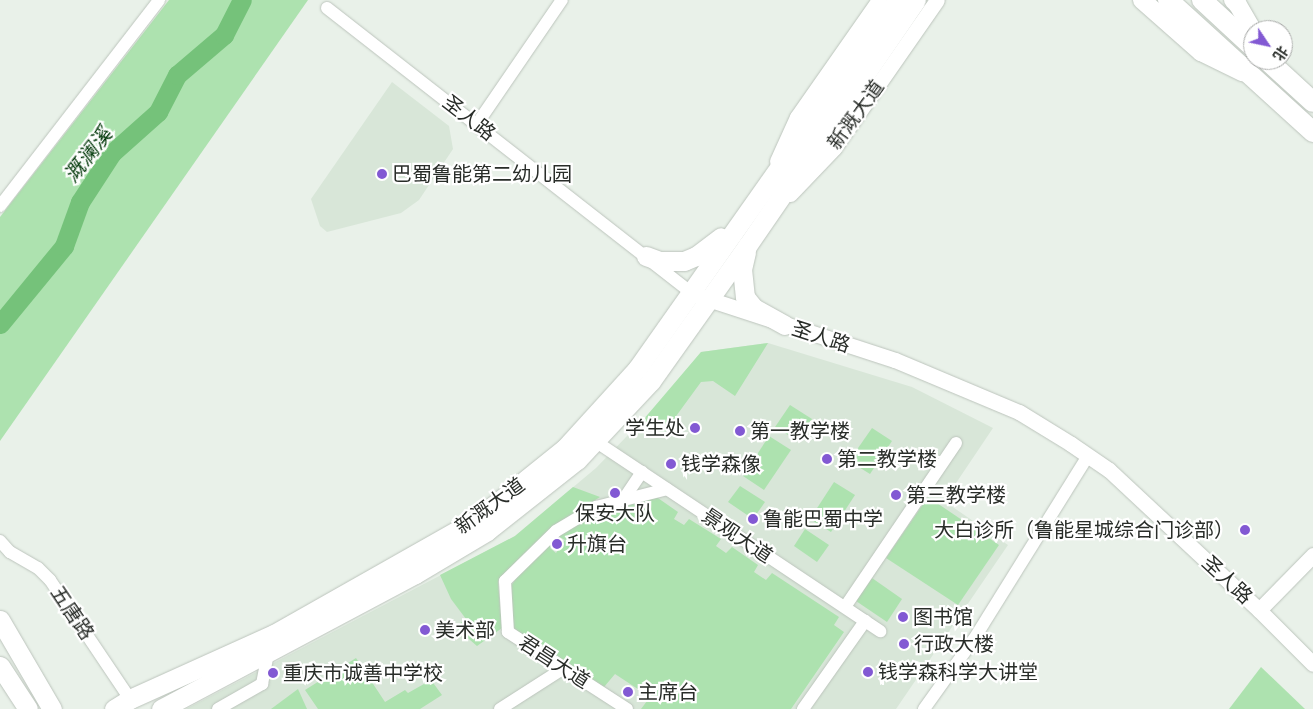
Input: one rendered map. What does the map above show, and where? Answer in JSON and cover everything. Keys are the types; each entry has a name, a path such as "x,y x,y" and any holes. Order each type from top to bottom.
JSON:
{"highway":[{"path":"1168,0 1313,132"},
{"path":"1202,0 1243,38"},
{"path":"1279,70 1313,102"}],"main road":[{"name":"新溉大道","path":"114,709 130,699 274,634 477,519 566,448 637,369 897,0"},
{"name":"新溉大道","path":"161,709 415,574 487,531 577,460 651,381 709,301 916,0"},
{"path":"1142,0 1201,52 1257,79"},
{"path":"1233,0 1246,20"},
{"path":"646,256 668,261 690,259 702,253 741,220"},
{"path":"747,246 742,269 745,297 754,308 785,325"},
{"path":"0,620 52,709"},
{"path":"0,666 28,709"}],"street":[{"path":"0,206 159,0"},
{"path":"477,124 562,0"},
{"name":"新溉大道","path":"766,184 797,117 879,0"},
{"name":"新溉大道","path":"764,221 834,148 937,0"},
{"name":"圣人路","path":"327,8 691,292 709,301 895,360 1018,412 1088,456 1109,470 1259,610 1313,664"},
{"name":"景观大道","path":"595,440 880,631"},
{"path":"845,607 956,443"},
{"path":"924,709 974,640 1088,456"},
{"path":"623,500 642,472"},
{"name":"君昌大道","path":"627,709 508,632 505,581 556,531 596,507 667,489"},
{"name":"五唐路","path":"0,541 10,552 38,568 50,580 130,699"},
{"path":"1259,610 1313,555"},
{"path":"804,709 865,621"},
{"path":"218,709 262,684 268,653"},
{"path":"500,709 564,668"}],"shaded area":[{"name":"巴蜀鲁能第二幼儿园","path":"392,82 449,126 453,149 419,200 401,213 327,232 320,226 311,199"},
{"name":"鲁能巴蜀中学","path":"768,343 912,387 993,428 944,501 1008,545 896,709 186,709 515,536 596,468 659,403 701,352"}],"green space":[{"path":"169,0 308,0 0,441 0,217"},
{"path":"768,343 735,396 713,381 701,382 663,434 643,420 701,352"},
{"path":"790,405 812,419 798,441 775,427"},
{"path":"872,428 892,441 870,474 849,461"},
{"path":"769,436 791,450 764,490 743,476"},
{"path":"834,482 855,495 831,532 810,519"},
{"path":"740,486 765,502 753,519 728,502"},
{"path":"573,487 600,497 552,528 498,581 502,628 477,646 455,627 466,619 451,599 440,575 515,536"},
{"path":"655,496 678,512 674,519 684,525 689,519 721,539 716,546 726,553 732,547 758,565 754,572 766,580 772,573 839,617 834,625 844,632 791,709 641,709 650,697 615,674 604,687 512,628 511,586 521,571 556,534 609,510","holes":["558,536 565,540 556,553 550,548"]},
{"path":"928,497 999,545 958,605 886,558"},
{"path":"805,529 829,545 817,562 794,546"},
{"path":"872,578 902,599 887,622 856,601"},
{"path":"356,658 385,702 405,690 408,693 431,680 442,695 420,709 318,709 305,690"},
{"path":"1261,667 1305,709 1229,709"},
{"path":"298,689 307,709 271,709"}],"waterway":[{"name":"溉澜溪","path":"0,324 64,246 80,202 112,153 158,112 177,75 224,35 242,0"}],"place":[{"name":"巴蜀鲁能第二幼儿园","path":"382,174"},
{"name":"学生处","path":"695,428"},
{"name":"第一教学楼","path":"740,431"},
{"name":"第二教学楼","path":"827,459"},
{"name":"钱学森像","path":"671,464"},
{"name":"保安大队","path":"615,493"},
{"name":"第三教学楼","path":"896,495"},
{"name":"鲁能巴蜀中学","path":"753,519"},
{"name":"大白诊所（鲁能星城综合门诊部）","path":"1245,530"},
{"name":"升旗台","path":"557,544"},
{"name":"图书馆","path":"903,617"},
{"name":"美术部","path":"425,630"},
{"name":"行政大楼","path":"904,644"},
{"name":"钱学森科学大讲堂","path":"868,672"},
{"name":"重庆市诚善中学校","path":"273,673"},
{"name":"主席台","path":"628,692"}]}
